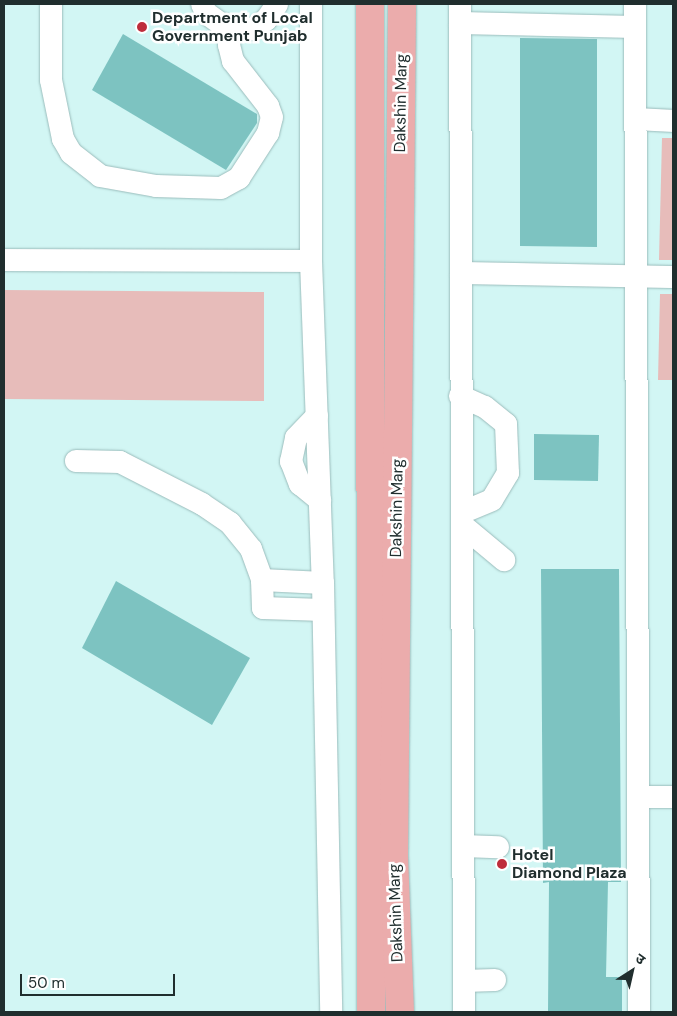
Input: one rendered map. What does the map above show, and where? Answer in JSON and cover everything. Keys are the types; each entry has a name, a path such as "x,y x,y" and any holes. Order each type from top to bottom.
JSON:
{"main road":[{"name":"Dakshin Marg","path":"370,4 371,1012"},
{"name":"Dakshin Marg","path":"400,1012 394,856 402,4"}],"street":[{"path":"51,4 51,80 64,139 71,153 100,176 156,186 221,188 239,178 268,133 272,118 268,106 233,61 229,45 231,27"},
{"path":"202,4 206,13 231,27 253,28 266,20 276,4"},
{"path":"311,4 311,261 323,583 331,1012"},
{"path":"635,4 639,1012"},
{"path":"464,1012 463,518 460,396 460,13 635,27"},
{"path":"636,119 673,121"},
{"path":"4,260 311,261"},
{"path":"461,273 673,277"},
{"path":"460,396 486,407 506,424 508,473 492,500 463,518"},
{"path":"76,461 120,462 202,504 230,523 251,549 262,580 263,608 323,610"},
{"path":"463,518 504,560"},
{"path":"262,580 323,583"},
{"path":"639,797 673,797"},
{"path":"463,846 498,847"},
{"path":"464,981 495,980"}],"shaded area":[{"path":"662,138 673,138 673,260 659,260"},
{"path":"4,290 264,292 264,401 4,399"},
{"path":"660,294 673,294 673,380 658,380"}],"building":[{"path":"123,34 257,114 257,123 226,170 92,90"},
{"path":"520,38 597,39 597,247 520,246"},
{"path":"534,434 599,435 598,481 534,480"},
{"path":"541,569 619,569 621,882 608,882 606,977 622,977 622,1012 548,1012 549,882 543,883"},
{"path":"116,581 250,658 212,725 82,648"}],"place":[{"name":"Department of Local Government Punjab","path":"142,27"},
{"name":"Hotel Diamond Plaza","path":"502,864"}]}
